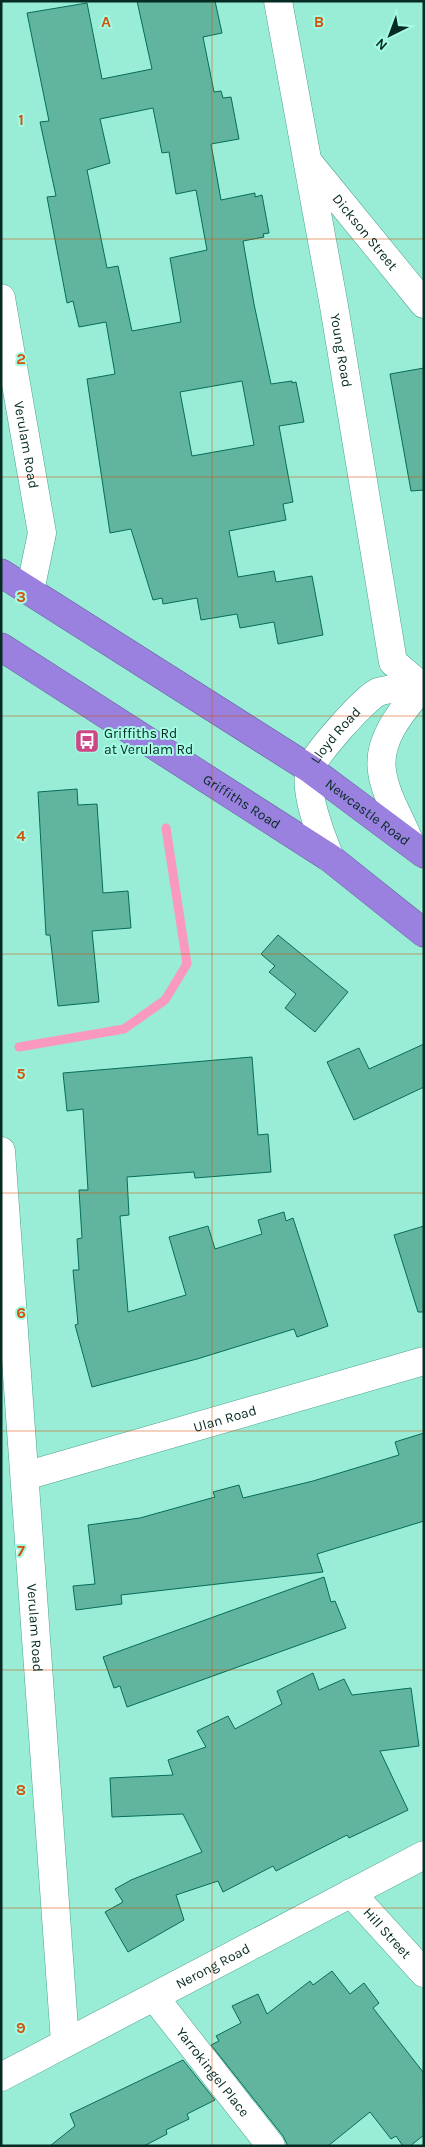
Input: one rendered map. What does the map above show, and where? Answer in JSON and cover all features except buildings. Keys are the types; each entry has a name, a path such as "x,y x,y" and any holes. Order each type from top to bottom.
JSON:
{"highway":[{"path":"1,573 310,769"},
{"name":"Griffiths Road","path":"1,647 330,858"},
{"name":"Newcastle Road","path":"310,769 417,848"},
{"path":"330,858 424,933"}],"street":[{"name":"Young Road","path":"278,1 334,306 393,662 423,687"},
{"name":"Dickson Street","path":"307,159 424,304"},
{"name":"Verulam Road","path":"1,298 42,533 30,591"},
{"name":"Lloyd Road","path":"330,858 318,828 310,798 310,769 343,724 372,695 390,690 423,687"},
{"path":"417,848 384,781 382,763 391,730 402,712 423,687"},
{"name":"Verulam Road","path":"1,1152 65,2042"},
{"name":"Ulan Road","path":"25,1476 424,1361"},
{"name":"Nerong Road","path":"1,2076 155,1998 424,1856"},
{"name":"Hill Street","path":"351,1893 424,1973"},
{"name":"Yarrokingel Place","path":"155,1998 271,2146"}],"waterway":[{"path":"19,1047 124,1029 165,1000 187,964 166,828"}],"place":[{"name":"Griffiths Rd at Verulam Rd","path":"87,741"}]}
